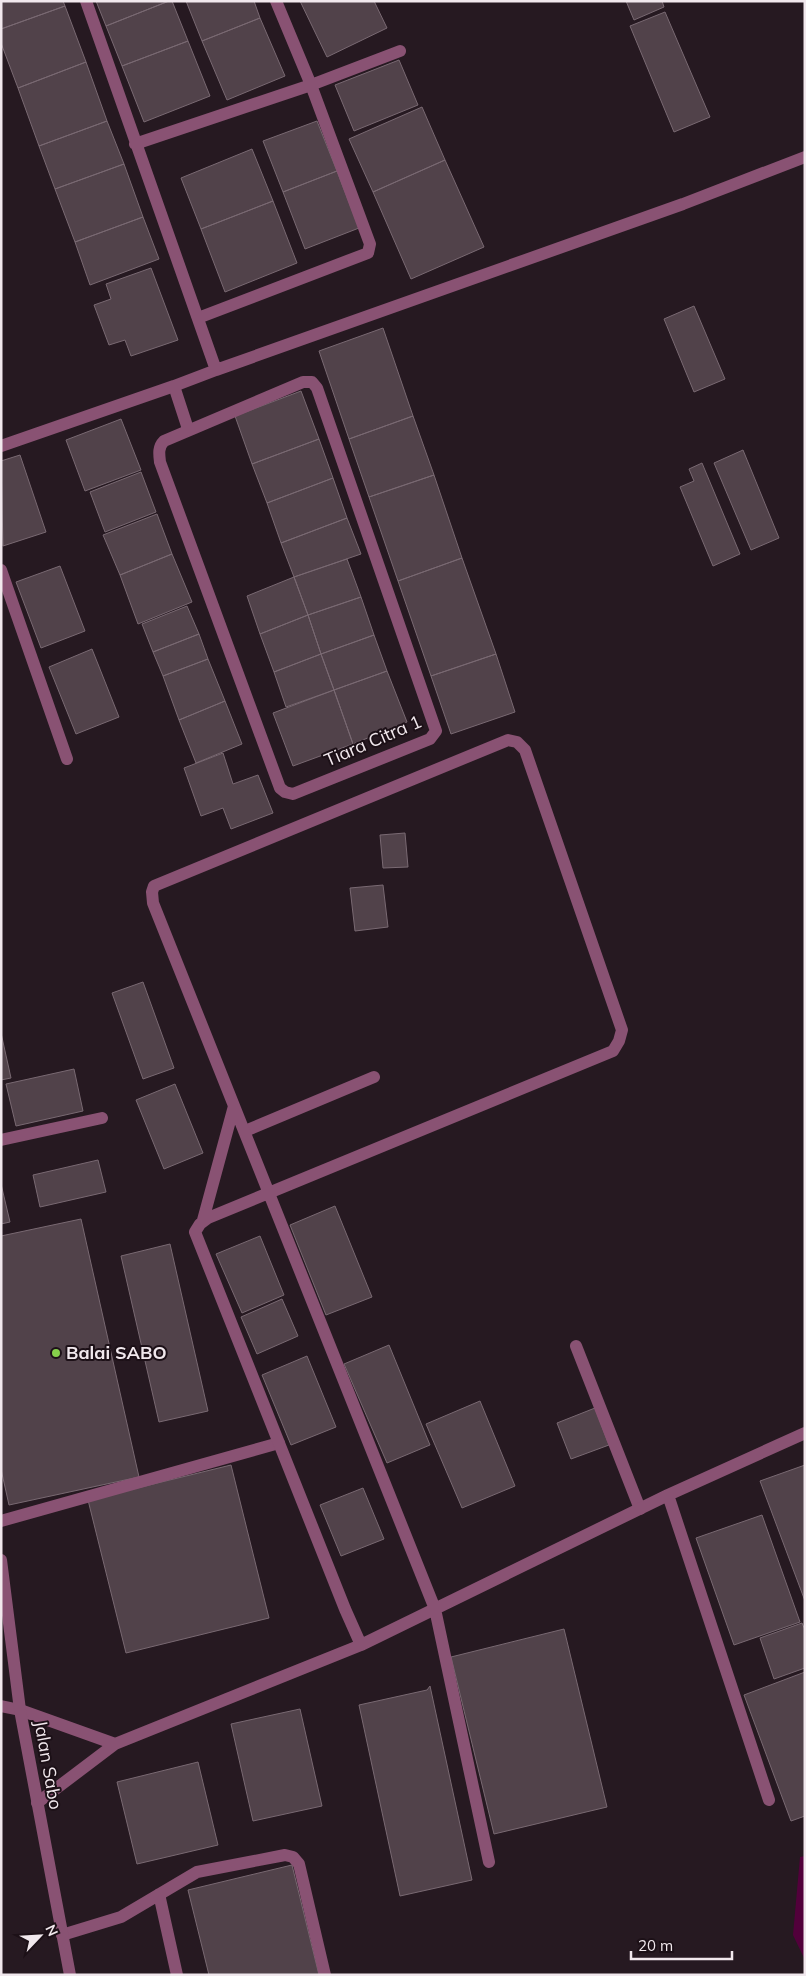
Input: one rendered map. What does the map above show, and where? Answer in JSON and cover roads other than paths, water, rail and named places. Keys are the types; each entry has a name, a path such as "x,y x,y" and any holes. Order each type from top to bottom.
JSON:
{"street":[{"path":"86,1 216,370"},
{"path":"198,318 368,253 370,249 370,244 311,85 276,1"},
{"path":"135,144 311,85 400,51"},
{"path":"1,446 683,204 805,157"},
{"name":"Tiara Citra 1","path":"304,382 312,382 317,388 436,731 434,736 293,794 285,792 280,788 160,462 159,449 161,444 188,429 304,382"},
{"path":"174,386 188,429"},
{"path":"1,570 67,758"},
{"path":"203,1220 270,1193 613,1051 619,1041 622,1030 525,750 517,742 508,740 154,886 152,892 153,903 270,1193 435,1608 489,1862"},
{"path":"245,1132 374,1077"},
{"path":"234,1106 203,1220 195,1232 361,1645"},
{"path":"1,1140 102,1118"},
{"path":"576,1346 640,1509"},
{"path":"37,1803 114,1744 361,1645 668,1495 803,1438"},
{"path":"1,1521 279,1443"},
{"path":"668,1495 769,1800"},
{"name":"Jalan Sabo","path":"1,1560 20,1710 70,1975"},
{"path":"1,1706 20,1710 114,1744"},
{"path":"62,1935 121,1917 197,1872 285,1855 293,1857 298,1864 325,1975"},
{"path":"159,1894 177,1975"}],"place":[{"name":"Balai SABO","path":"56,1353"}]}
